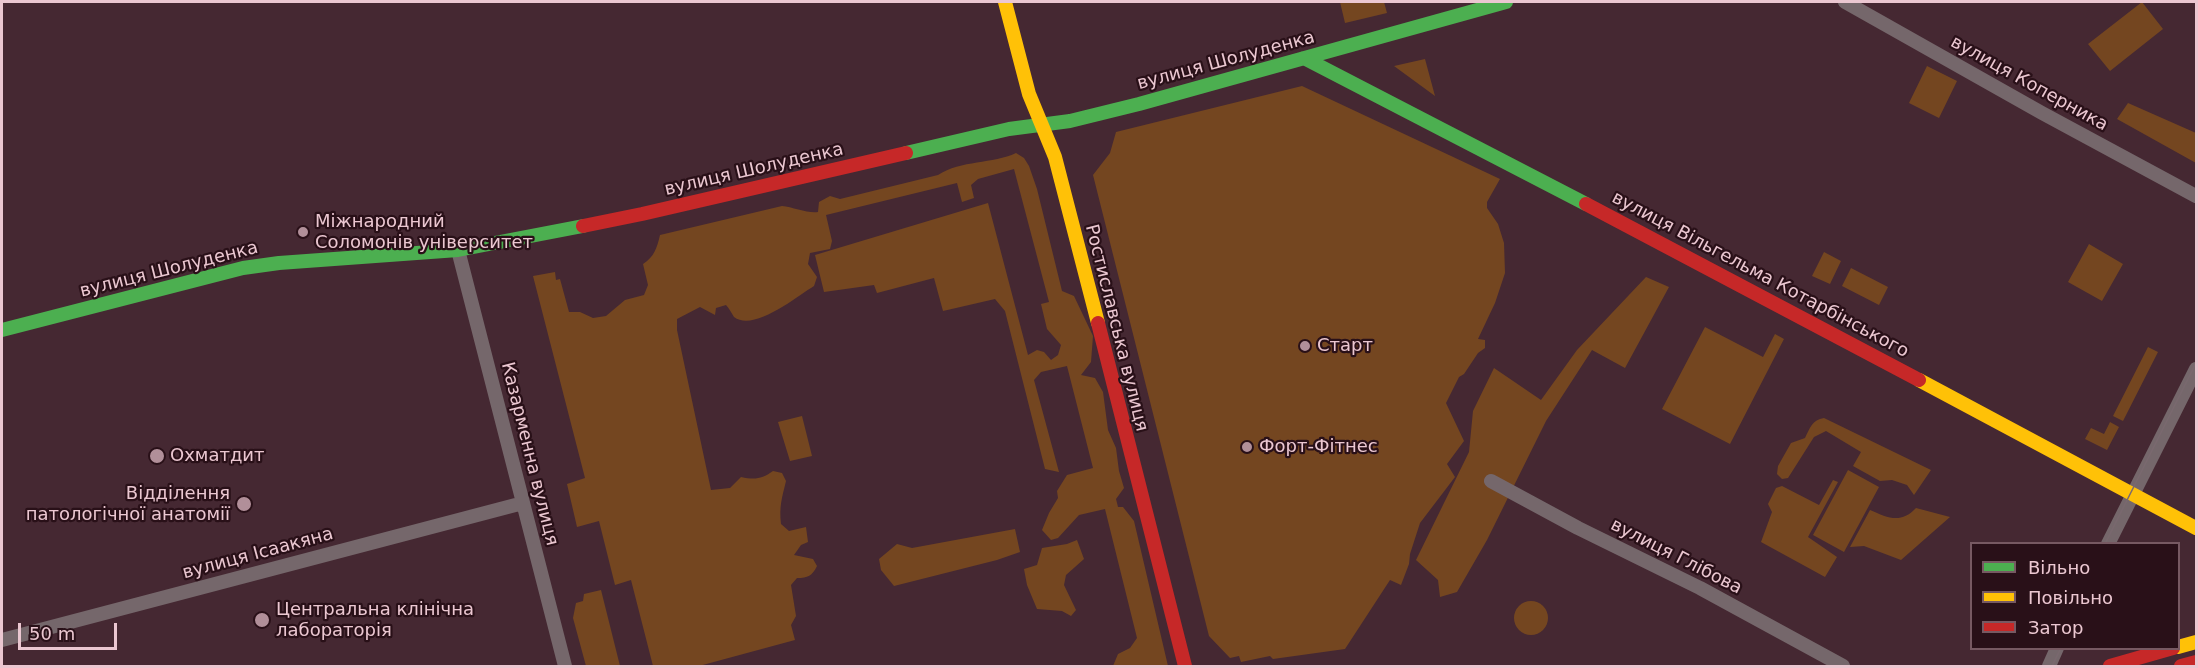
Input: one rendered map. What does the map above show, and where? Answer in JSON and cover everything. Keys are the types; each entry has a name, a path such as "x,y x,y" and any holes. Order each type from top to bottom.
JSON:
{"street":[{"name":"Ростиславська вулиця","path":"1005,2 1029,94 1055,157 1185,666"},
{"name":"вулиця Шолуденка","path":"2,330 243,268 279,263 458,250 642,214 1009,129 1042,126 1139,104 1506,2"},
{"name":"вулиця Коперника","path":"1845,2 2196,195"},
{"name":"вулиця Вільгельма Котарбінського","path":"1304,58 1668,246 1729,281 2038,442 2196,528"},
{"name":"Казарменна вулиця","path":"458,250 566,666"},
{"path":"2109,542 2196,369"},
{"name":"вулиця Глібова","path":"1491,481 1578,528 1700,588 1843,666"},
{"name":"вулиця Ісаакяна","path":"2,640 523,503"},
{"path":"2180,646 2196,642"},
{"path":"2049,666 2056,650"},
{"path":"2110,666 2166,650"},
{"path":"2181,666 2196,662"}],"shaded area":[{"path":"1340,2 1384,2 1387,13 1345,23"},
{"path":"2142,2 2163,29 2110,71 2088,44"},
{"path":"1425,59 1435,96 1394,66"},
{"path":"1927,66 1957,81 1939,118 1909,103"},
{"name":"Старт","path":"1302,86 1500,179 1487,202 1487,208 1498,224 1504,243 1505,273 1495,303 1478,339 1485,340 1485,348 1478,353 1464,374 1459,377 1446,403 1464,441 1447,464 1455,477 1420,523 1401,585 1390,580 1345,649 1273,659 1270,656 1241,662 1239,656 1230,658 1209,636 1093,175 1110,153 1116,132"},
{"path":"2128,103 2196,133 2196,163 2117,119"},
{"path":"1016,153 1024,158 1029,166 1037,189 1062,291 1074,296 1093,336 1091,362 1081,375 1095,378 1103,392 1108,430 1116,448 1124,488 1116,499 1118,507 1123,507 1134,521 1168,666 1113,666 1118,654 1130,648 1137,638 1105,509 1079,515 1058,538 1051,540 1042,530 1058,498 1057,491 1067,475 1093,468 1067,366 1041,372 1034,380 1059,472 1045,469 1005,311 995,299 943,311 934,278 877,293 874,285 824,292 815,255 988,203 1028,355 1037,350 1044,352 1051,360 1058,355 1061,345 1047,329 1041,304 1049,302 1014,169 978,179 971,185 974,198 962,202 957,183 826,215 832,241 830,249 810,253 808,264 817,277 814,286 786,305 752,320 734,317 726,305 716,308 715,315 700,307 677,319 677,330 711,490 730,488 741,477 758,478 773,471 782,473 786,481 782,497 781,524 789,531 806,527 808,542 801,545 794,555 813,559 817,566 809,576 797,578 791,585 796,616 791,625 795,640 699,666 653,666 631,580 615,585 599,521 577,527 567,484 585,478 533,276 555,272 556,280 560,279 569,312 580,312 593,318 606,316 625,300 644,295 648,285 643,264 654,252 660,235 782,206 818,212 819,202 830,196 840,199"},
{"path":"2089,244 2123,264 2102,301 2068,282"},
{"path":"1824,252 1841,261 1830,284 1812,276"},
{"path":"1851,268 1888,287 1879,305 1842,286"},
{"path":"1646,277 1669,287 1625,368 1592,350 1546,421 1487,540 1457,592 1440,597 1438,580 1416,560 1469,452 1473,411 1494,368 1541,400 1577,350"},
{"path":"1705,327 1763,357 1775,334 1784,339 1730,444 1662,409"},
{"path":"2148,347 2158,352 2123,421 2113,416"},
{"path":"802,416 812,456 790,461 778,422"},
{"path":"1824,418 1931,470 1914,495 1907,485 1892,480 1880,481 1853,466 1861,452 1826,431 1814,437 1788,478 1782,479 1777,474 1778,466 1791,443 1805,438 1814,423"},
{"path":"2110,422 2119,427 2107,450 2085,439 2091,428 2104,434"},
{"path":"1848,470 1879,487 1844,552 1813,535"},
{"path":"1833,480 1838,482 1808,537 1837,557 1825,577 1761,542 1772,512 1768,504 1776,488 1782,486 1819,505"},
{"path":"1916,508 1950,517 1901,560 1864,546 1850,547 1870,510 1889,517 1900,518"},
{"path":"1015,529 1020,552 997,560 894,586 881,570 879,559 897,544 912,548"},
{"path":"1077,540 1084,559 1066,575 1064,585 1076,610 1071,616 1062,611 1037,609 1027,585 1024,569 1037,565 1042,548"},
{"path":"601,590 620,666 586,666 573,618 576,603 583,601 584,594"},
{"path":"1531,601 1543,606 1548,618 1543,630 1531,635 1519,630 1514,618 1519,606"}],"tram line":[{"path":"2106,542 2196,363"},
{"path":"2052,666 2060,650"}],"traffic: fast":[{"path":"906,153 1009,129 1070,121 1139,104 1506,2"},
{"path":"1304,58 1586,204"},
{"path":"2,330 243,268 279,263 458,250 583,226"}],"traffic: slow":[{"path":"1005,2 1029,94 1055,157 1098,323"},
{"path":"1919,380 2196,528"},
{"path":"2180,646 2196,642"}],"traffic: jam":[{"path":"583,226 906,153"},
{"path":"1586,204 1919,380"},
{"path":"1098,323 1185,666"},
{"path":"2110,666 2166,650"},
{"path":"2181,666 2196,662"}],"place":[{"name":"Міжнародний Соломонів університет","path":"303,232"},
{"name":"Старт","path":"1305,346"},
{"name":"Форт-Фітнес","path":"1247,447"},
{"name":"Охматдит","path":"157,456"},
{"name":"Відділення патологічної анатомії","path":"244,504"},
{"name":"Центральна клінічна лабораторія","path":"262,620"}]}
